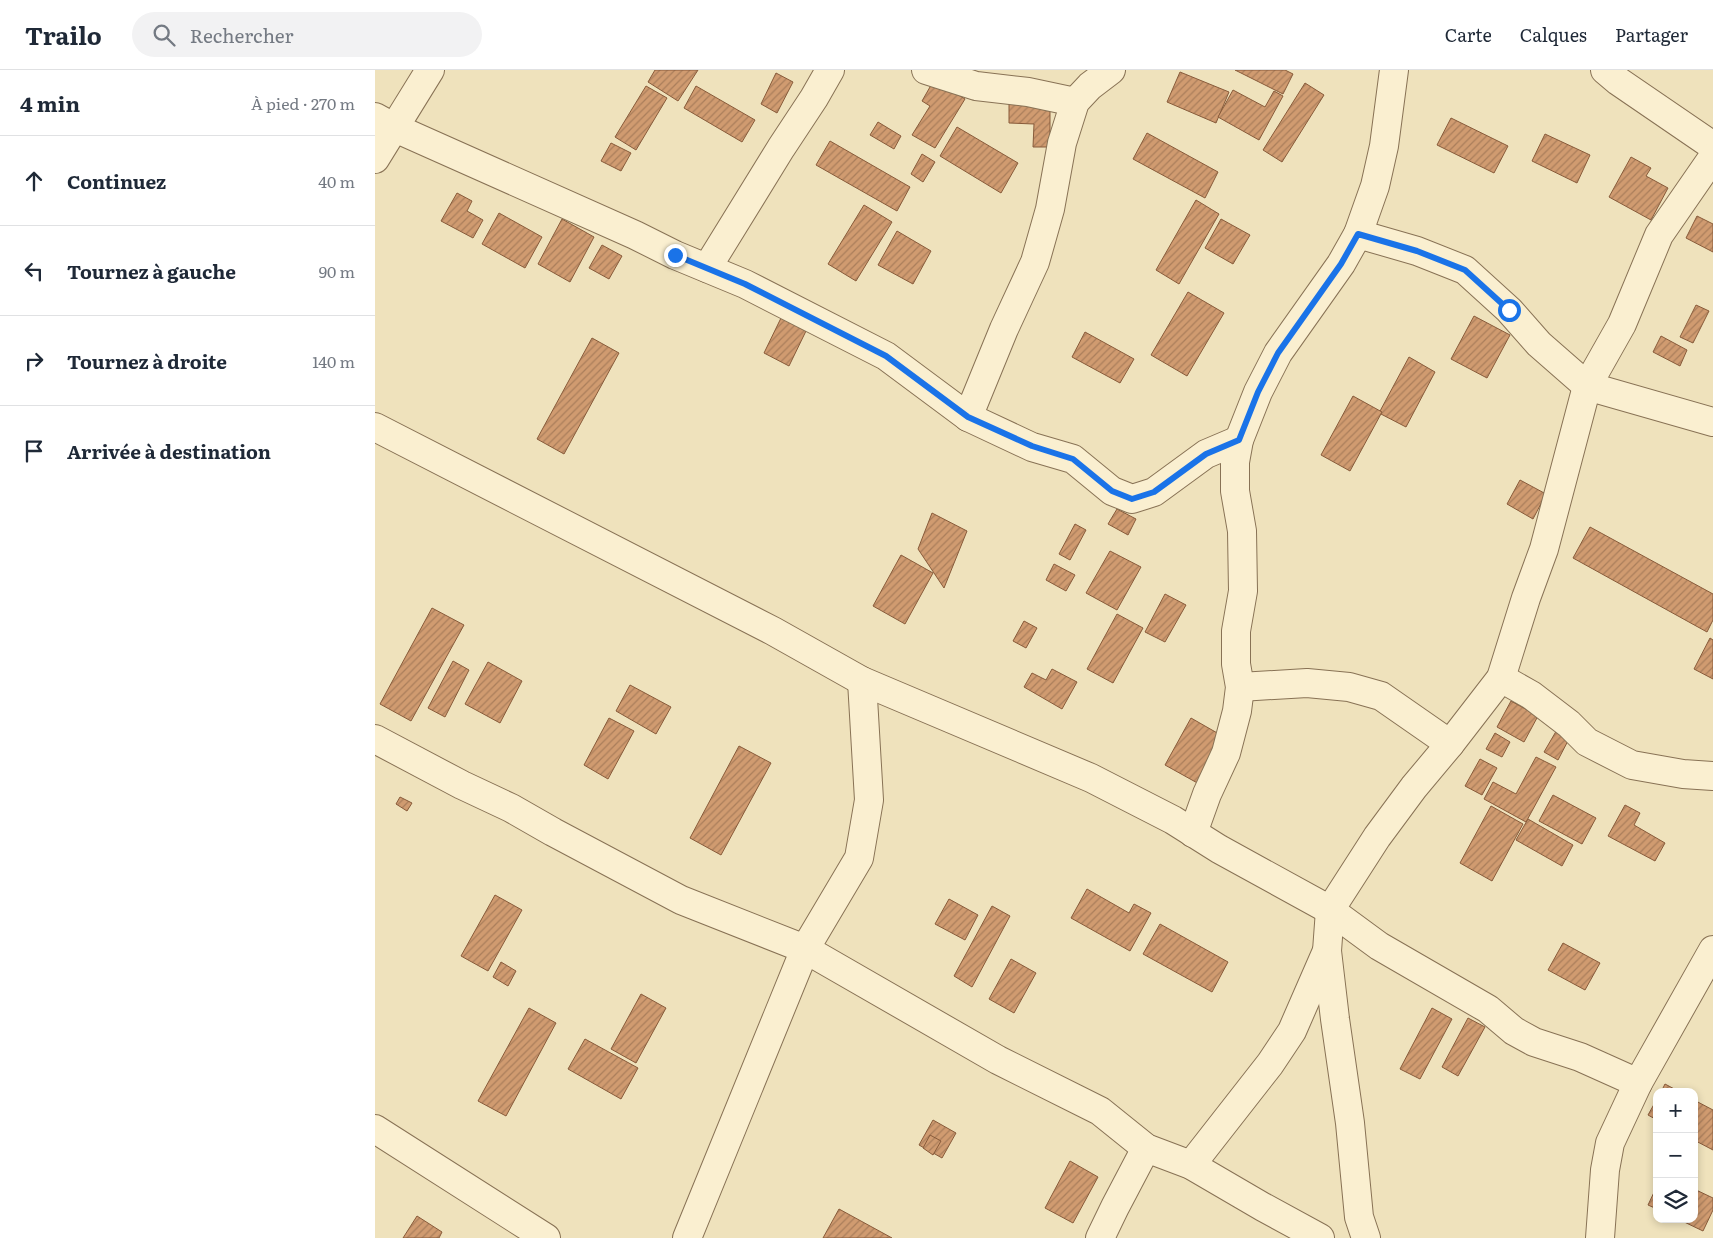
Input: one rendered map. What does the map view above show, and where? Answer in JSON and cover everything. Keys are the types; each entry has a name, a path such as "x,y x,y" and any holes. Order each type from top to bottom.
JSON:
{"street":[{"path":"375,159 385,123 430,70"},
{"path":"707,268 830,70"},
{"path":"926,70 976,86 1028,92 1075,102"},
{"path":"968,417 1004,329 1035,262 1050,209 1062,143 1075,102 1090,86 1111,70"},
{"path":"1193,833 1207,794 1226,753 1237,711 1240,687 1236,664 1236,631 1243,590 1242,531 1235,491 1235,462 1239,440 1258,392 1278,353 1341,264 1358,234 1379,170 1394,70"},
{"path":"1605,70 1618,81 1713,146"},
{"path":"385,123 745,284 886,356 968,417 1032,446 1073,459 1112,491 1132,499 1154,492 1206,454 1239,440"},
{"path":"1366,1238 1359,1217 1350,1123 1327,951 1330,910 1408,794 1501,678 1526,598 1544,549 1587,386 1622,324 1659,235 1713,157"},
{"path":"1358,234 1417,251 1465,270 1509,310 1539,344 1587,386 1713,422"},
{"path":"375,427 764,627 862,680 1091,778 1173,820 1330,910 1379,946 1488,1009 1514,1031 1534,1042 1588,1060 1638,1083"},
{"path":"1501,678 1531,695 1569,724 1587,742 1632,765 1683,774 1713,776"},
{"path":"687,1238 805,949 859,858 869,800 862,680"},
{"path":"1240,687 1307,683 1349,687 1381,696 1449,744"},
{"path":"375,739 462,785 511,808 681,900 805,949 998,1060 1100,1111 1147,1148 1191,1165 1320,1238"},
{"path":"1600,1238 1605,1170 1611,1143 1638,1083 1713,950"},
{"path":"1191,1165 1271,1064 1293,1031 1327,951"},
{"path":"375,1129 546,1238"},
{"path":"1100,1238 1147,1148"}],"building":[{"path":"655,70 698,70 678,101 648,82"},
{"path":"1235,70 1285,70 1293,74 1283,94"},
{"path":"1180,72 1229,92 1216,123 1167,102"},
{"path":"776,73 793,82 777,113 761,104"},
{"path":"934,80 965,99 935,148 912,135 930,106 922,101"},
{"path":"1305,83 1324,95 1282,162 1263,150"},
{"path":"646,86 667,98 636,150 615,137"},
{"path":"696,86 755,120 742,142 684,108"},
{"path":"1233,90 1265,107 1274,91 1283,96 1259,140 1218,117"},
{"path":"1009,101 1050,101 1050,147 1033,147 1034,124 1009,123"},
{"path":"1451,118 1508,146 1494,173 1437,145"},
{"path":"878,122 901,136 894,149 870,135"},
{"path":"957,127 1018,163 1001,193 940,156"},
{"path":"1147,133 1218,172 1205,198 1133,159"},
{"path":"1545,134 1590,155 1577,183 1532,161"},
{"path":"830,141 910,187 897,211 816,165"},
{"path":"611,143 631,153 621,171 601,161"},
{"path":"922,154 935,162 923,182 911,174"},
{"path":"1631,157 1651,168 1646,176 1668,188 1651,220 1609,197"},
{"path":"457,193 472,201 467,211 483,220 473,238 441,221"},
{"path":"1196,200 1219,214 1179,284 1156,270"},
{"path":"864,205 892,222 856,281 828,264"},
{"path":"499,213 542,237 525,268 482,244"},
{"path":"1697,216 1713,224 1713,252 1686,238"},
{"path":"562,219 594,237 570,282 538,264"},
{"path":"1221,219 1250,235 1233,264 1205,248"},
{"path":"897,231 931,251 913,284 878,265"},
{"path":"602,245 622,256 609,279 589,268"},
{"path":"1188,292 1224,313 1187,376 1151,355"},
{"path":"1696,305 1709,311 1693,343 1680,337"},
{"path":"1474,316 1510,335 1487,378 1451,359"},
{"path":"781,318 806,331 789,366 764,353"},
{"path":"1085,332 1134,359 1120,383 1072,357"},
{"path":"1661,336 1687,350 1680,366 1653,352"},
{"path":"592,338 619,353 564,454 537,439"},
{"path":"1409,357 1435,372 1406,427 1379,413"},
{"path":"1353,396 1382,412 1350,471 1321,455"},
{"path":"1520,480 1546,494 1533,519 1507,504"},
{"path":"1117,509 1136,519 1128,535 1108,524"},
{"path":"932,513 967,531 944,588 918,549"},
{"path":"1075,524 1086,530 1070,560 1059,554"},
{"path":"1590,527 1713,594 1713,620 1707,632 1573,558"},
{"path":"1110,551 1141,567 1117,610 1086,593"},
{"path":"901,555 933,573 905,624 873,606"},
{"path":"1054,564 1075,575 1066,591 1046,580"},
{"path":"1165,594 1186,605 1165,642 1145,632"},
{"path":"432,608 464,625 411,721 380,704"},
{"path":"1117,614 1143,628 1113,683 1087,669"},
{"path":"1024,621 1037,628 1026,648 1013,641"},
{"path":"1710,638 1713,640 1713,679 1694,669"},
{"path":"453,661 469,670 445,717 428,708"},
{"path":"488,662 522,681 500,723 465,704"},
{"path":"1052,669 1077,682 1062,709 1024,687 1032,673 1046,680"},
{"path":"630,685 671,707 656,734 616,711"},
{"path":"1511,701 1538,716 1524,742 1497,727"},
{"path":"609,718 634,731 608,779 584,765"},
{"path":"1191,718 1226,738 1201,785 1165,765"},
{"path":"1558,728 1571,735 1558,760 1544,752"},
{"path":"1495,733 1510,742 1502,757 1486,749"},
{"path":"739,746 771,763 721,855 690,838"},
{"path":"1536,757 1556,767 1526,822 1484,799 1493,782 1516,794"},
{"path":"1480,759 1497,768 1482,795 1465,786"},
{"path":"1553,795 1596,818 1582,844 1539,821"},
{"path":"400,797 412,803 407,811 396,804"},
{"path":"1625,805 1640,813 1634,825 1665,843 1655,861 1608,836"},
{"path":"1491,806 1523,824 1492,881 1460,863"},
{"path":"1528,819 1573,845 1562,866 1516,840"},
{"path":"1087,889 1129,913 1134,904 1151,913 1130,951 1071,918"},
{"path":"495,895 522,910 488,971 461,956"},
{"path":"949,899 978,915 965,940 935,924"},
{"path":"992,906 1010,916 972,987 954,976"},
{"path":"1160,924 1228,962 1212,992 1143,954"},
{"path":"1563,943 1600,963 1585,990 1548,970"},
{"path":"1011,959 1036,973 1014,1013 989,999"},
{"path":"501,962 516,971 508,986 493,977"},
{"path":"641,994 666,1008 636,1063 611,1049"},
{"path":"529,1008 556,1023 506,1116 478,1101"},
{"path":"1432,1008 1452,1019 1420,1079 1400,1069"},
{"path":"1468,1018 1485,1027 1458,1076 1442,1067"},
{"path":"585,1039 638,1068 621,1099 568,1069"},
{"path":"1665,1084 1672,1088 1663,1088"},
{"path":"1698,1102 1713,1110 1713,1150 1698,1142"},
{"path":"1653,1106 1653,1118 1648,1115"},
{"path":"933,1120 956,1133 942,1158 919,1145"},
{"path":"930,1135 941,1141 933,1155 923,1148"},
{"path":"1070,1161 1098,1177 1073,1223 1045,1208"},
{"path":"1698,1191 1713,1198 1713,1210 1703,1231 1686,1223 1698,1223"},
{"path":"1653,1194 1653,1207 1648,1205"},
{"path":"839,1209 892,1238 823,1238"},
{"path":"417,1216 442,1232 439,1238 403,1238"}],"route":[{"path":"675,255 745,284 886,356 968,417 1032,446 1073,459 1112,491 1132,499 1154,492 1206,454 1239,440 1251,414 1258,392 1278,353 1341,264 1358,234 1417,251 1465,270 1509,310"}]}
